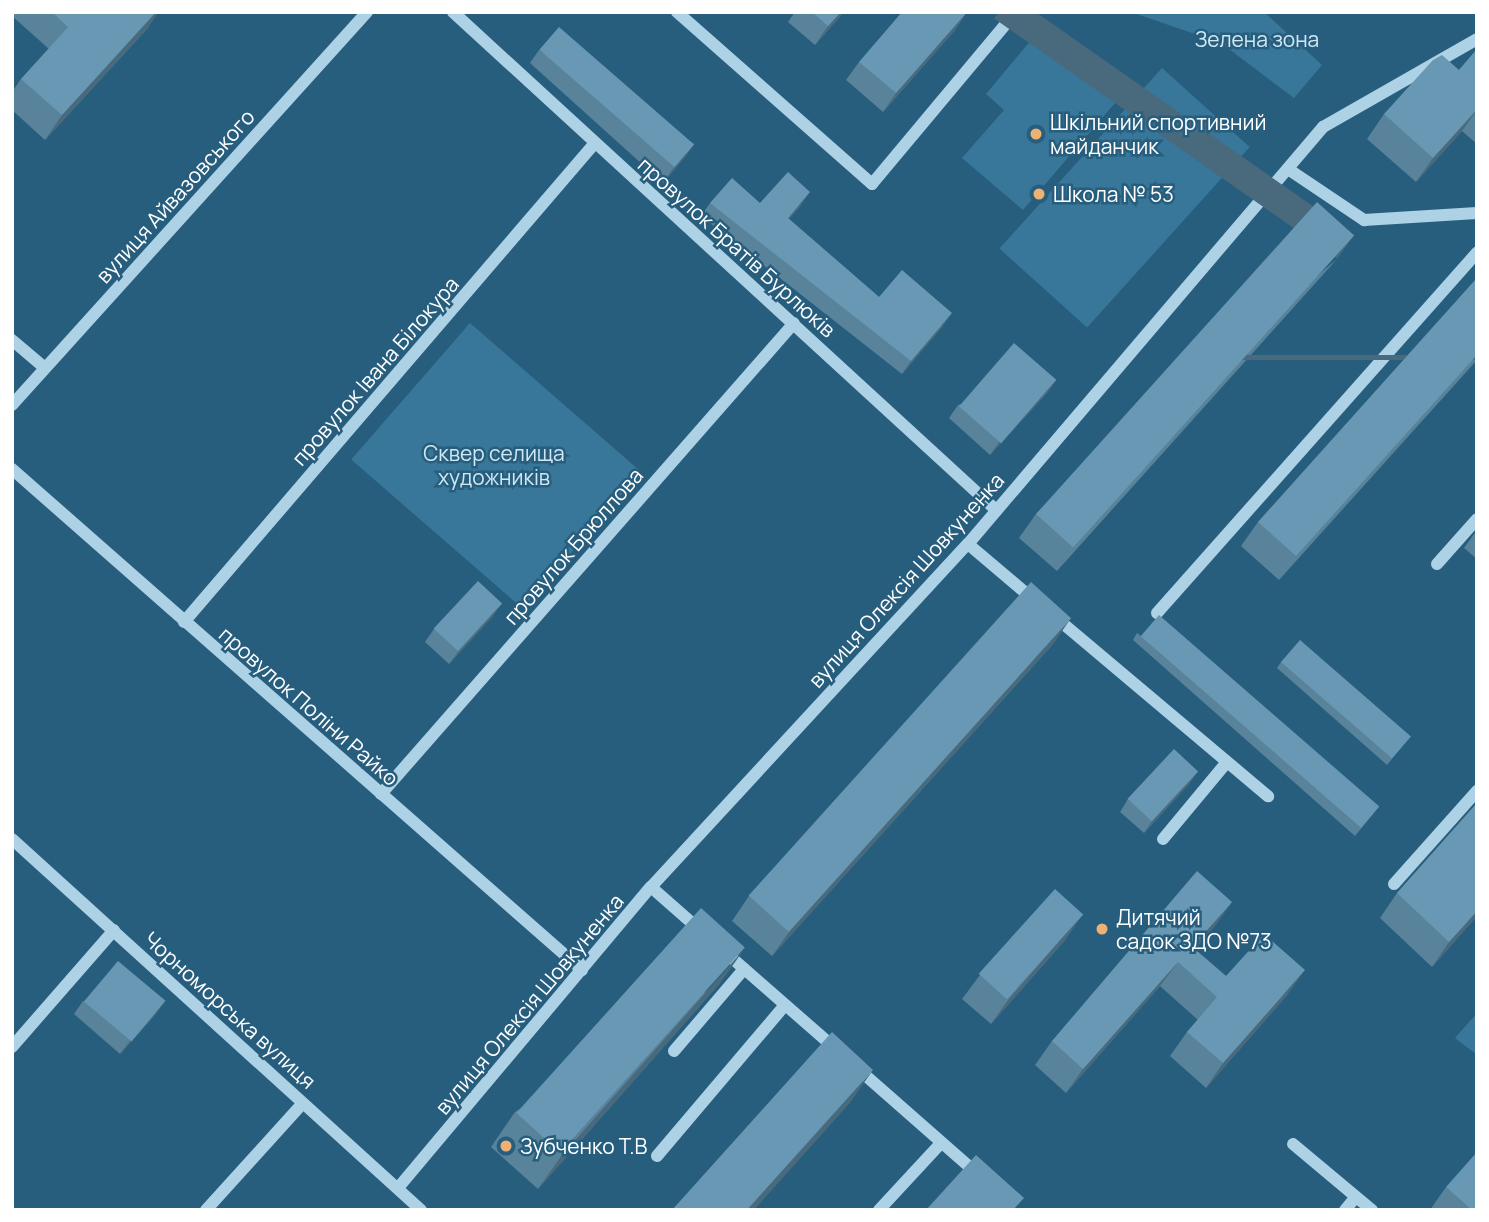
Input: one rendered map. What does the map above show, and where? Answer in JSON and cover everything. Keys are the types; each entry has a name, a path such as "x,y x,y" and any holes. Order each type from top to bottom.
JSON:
{"street":[{"name":"вулиця Айвазовського","path":"12,405 367,12"},
{"name":"провулок Братів Бурлюків","path":"453,12 996,510"},
{"path":"677,12 873,184 1016,12"},
{"name":"вулиця Олексія Шовкуненка","path":"398,1188 651,887 968,544 1323,127 1477,39"},
{"name":"провулок Івана Білокура","path":"184,622 594,144"},
{"path":"1288,169 1364,220 1477,214"},
{"path":"1157,614 1477,252"},
{"name":"провулок Брюллова","path":"381,794 794,323"},
{"path":"12,340 45,368"},
{"name":"провулок Поліни Райко","path":"12,469 582,970"},
{"path":"1437,564 1477,519"},
{"path":"968,544 1268,796"},
{"path":"1163,839 1227,762"},
{"path":"1394,884 1477,791"},
{"name":"Чорноморська вулиця","path":"12,839 421,1210"},
{"path":"651,887 990,1185"},
{"path":"12,1047 114,930"},
{"path":"674,1051 744,969"},
{"path":"657,1157 785,1004"},
{"path":"206,1210 303,1102"},
{"path":"879,1210 941,1143"},
{"path":"1293,1144 1372,1210"},
{"path":"1345,1210 1356,1197"}],"green space":[{"name":"Зелена зона","path":"1131,12 1264,12 1322,65 1294,98 1221,43"},
{"name":"Шкільний спортивний майданчик","path":"1047,21 1127,89 1023,210 962,158 1004,110 986,94"},
{"path":"1162,68 1250,147 1087,328 999,249"},
{"name":"Сквер селища художників","path":"470,323 641,472 523,609 351,460"},
{"path":"1477,1013 1477,1055 1455,1038"}],"building":[{"path":"52,12 156,12 62,115 21,79 68,27"},
{"path":"812,12 841,12 828,26"},
{"path":"902,12 967,12 896,93 859,62"},
{"path":"559,27 694,144 674,167 539,50"},
{"path":"1477,49 1477,109 1433,158 1384,114 1433,60 1442,55 1459,70"},
{"path":"788,172 810,192 788,218 879,297 902,270 952,313 911,361 710,203 732,178 760,203"},
{"path":"1317,202 1354,235 1073,548 1036,514"},
{"path":"1477,278 1477,355 1296,556 1258,522"},
{"path":"1014,343 1056,380 1001,443 959,406"},
{"path":"478,581 502,604 458,651 434,629"},
{"path":"1031,582 1071,618 789,932 749,896"},
{"path":"1159,615 1379,807 1361,828 1141,636"},
{"path":"1300,640 1411,736 1392,758 1281,662"},
{"path":"1174,749 1198,772 1152,821 1128,799"},
{"path":"1477,803 1477,911 1449,942 1397,893"},
{"path":"1197,871 1232,902 1192,947 1226,976 1264,934 1305,970 1223,1063 1187,1032 1217,997 1178,962 1083,1069 1052,1041"},
{"path":"1055,889 1083,914 1007,999 979,974"},
{"path":"701,908 745,947 560,1153 516,1113"},
{"path":"118,961 165,1001 131,1041 84,1002"},
{"path":"832,1032 873,1070 747,1210 672,1210"},
{"path":"1477,1152 1477,1210 1472,1210 1446,1187"},
{"path":"976,1155 1024,1198 1013,1210 926,1210"}],"place":[{"name":"Шкільний спортивний майданчик","path":"1036,134"},
{"name":"Школа № 53","path":"1039,194"},
{"name":"Дитячий садок ЗДО №73","path":"1102,929"},
{"name":"Зубченко Т.В","path":"506,1146"}]}
